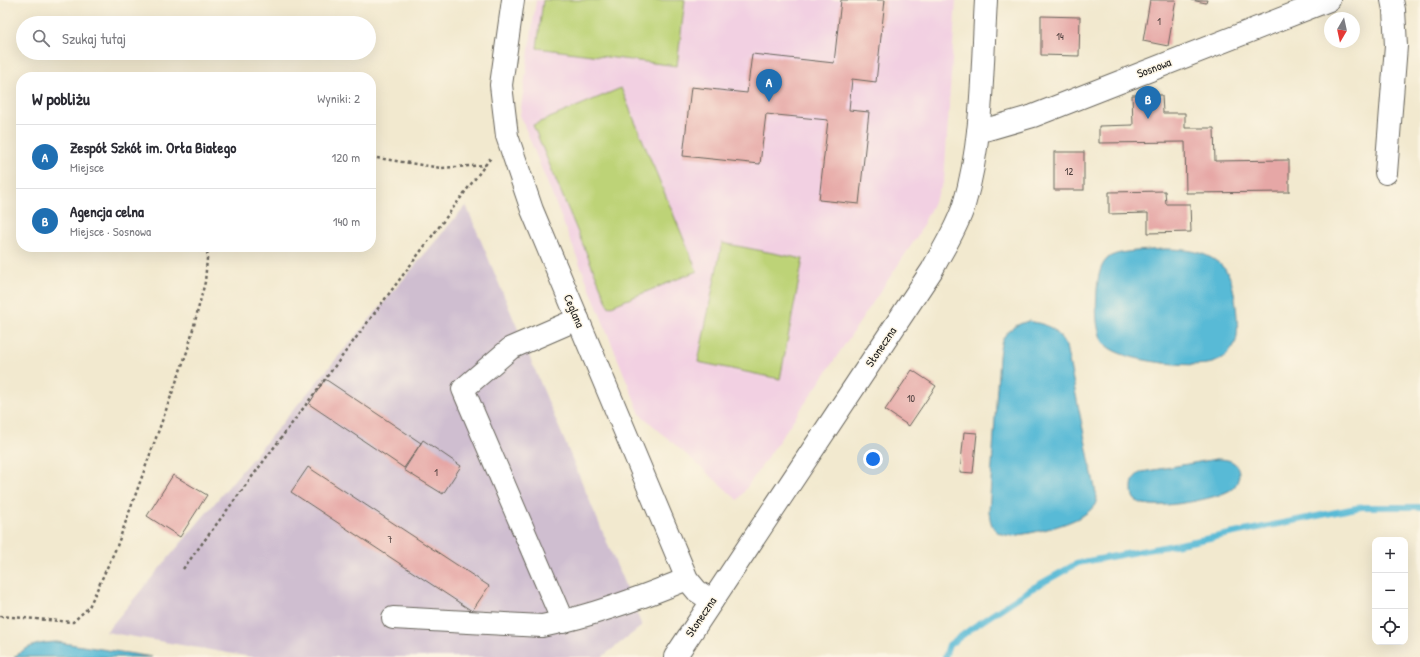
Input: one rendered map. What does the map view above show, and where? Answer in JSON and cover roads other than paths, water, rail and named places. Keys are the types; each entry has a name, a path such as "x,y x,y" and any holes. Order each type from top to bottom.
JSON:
{"street":[{"name":"Ceglana","path":"513,0 501,85 507,136 532,210 687,579 697,591 712,601"},
{"name":"Słoneczna","path":"675,657 932,270 949,238 963,206 971,177 978,132 986,0"},
{"name":"Sosnowa","path":"978,132 1033,116 1329,0"},
{"path":"1386,173 1396,46 1392,0"},
{"path":"563,622 463,388 511,348 578,319"},
{"path":"393,618 542,626 563,622 635,600 687,579"}],"water":[{"path":"1162,249 1186,250 1202,254 1216,261 1229,275 1235,300 1237,335 1236,341 1231,350 1216,362 1197,365 1168,363 1135,358 1110,349 1103,342 1100,336 1097,324 1096,303 1099,276 1104,263 1111,256 1116,254"},
{"path":"1028,321 1051,328 1066,346 1097,498 1096,503 1088,512 1068,523 1032,533 1012,536 1002,534 995,530 991,523 989,512 999,357 1001,343 1006,333 1015,326"},
{"path":"1216,459 1231,461 1238,469 1239,475 1234,487 1225,493 1199,500 1168,505 1142,504 1133,497 1133,481 1136,476 1142,472"},
{"path":"57,642 152,657 14,657 34,645"}],"waterway":[{"path":"945,657 949,645 975,626 1031,589 1078,563 1361,507 1420,507"}],"place":[{"name":"Zespół Szkół im. Orła Białego","path":"769,102"},
{"name":"Agencja celna","path":"1148,119"}]}
